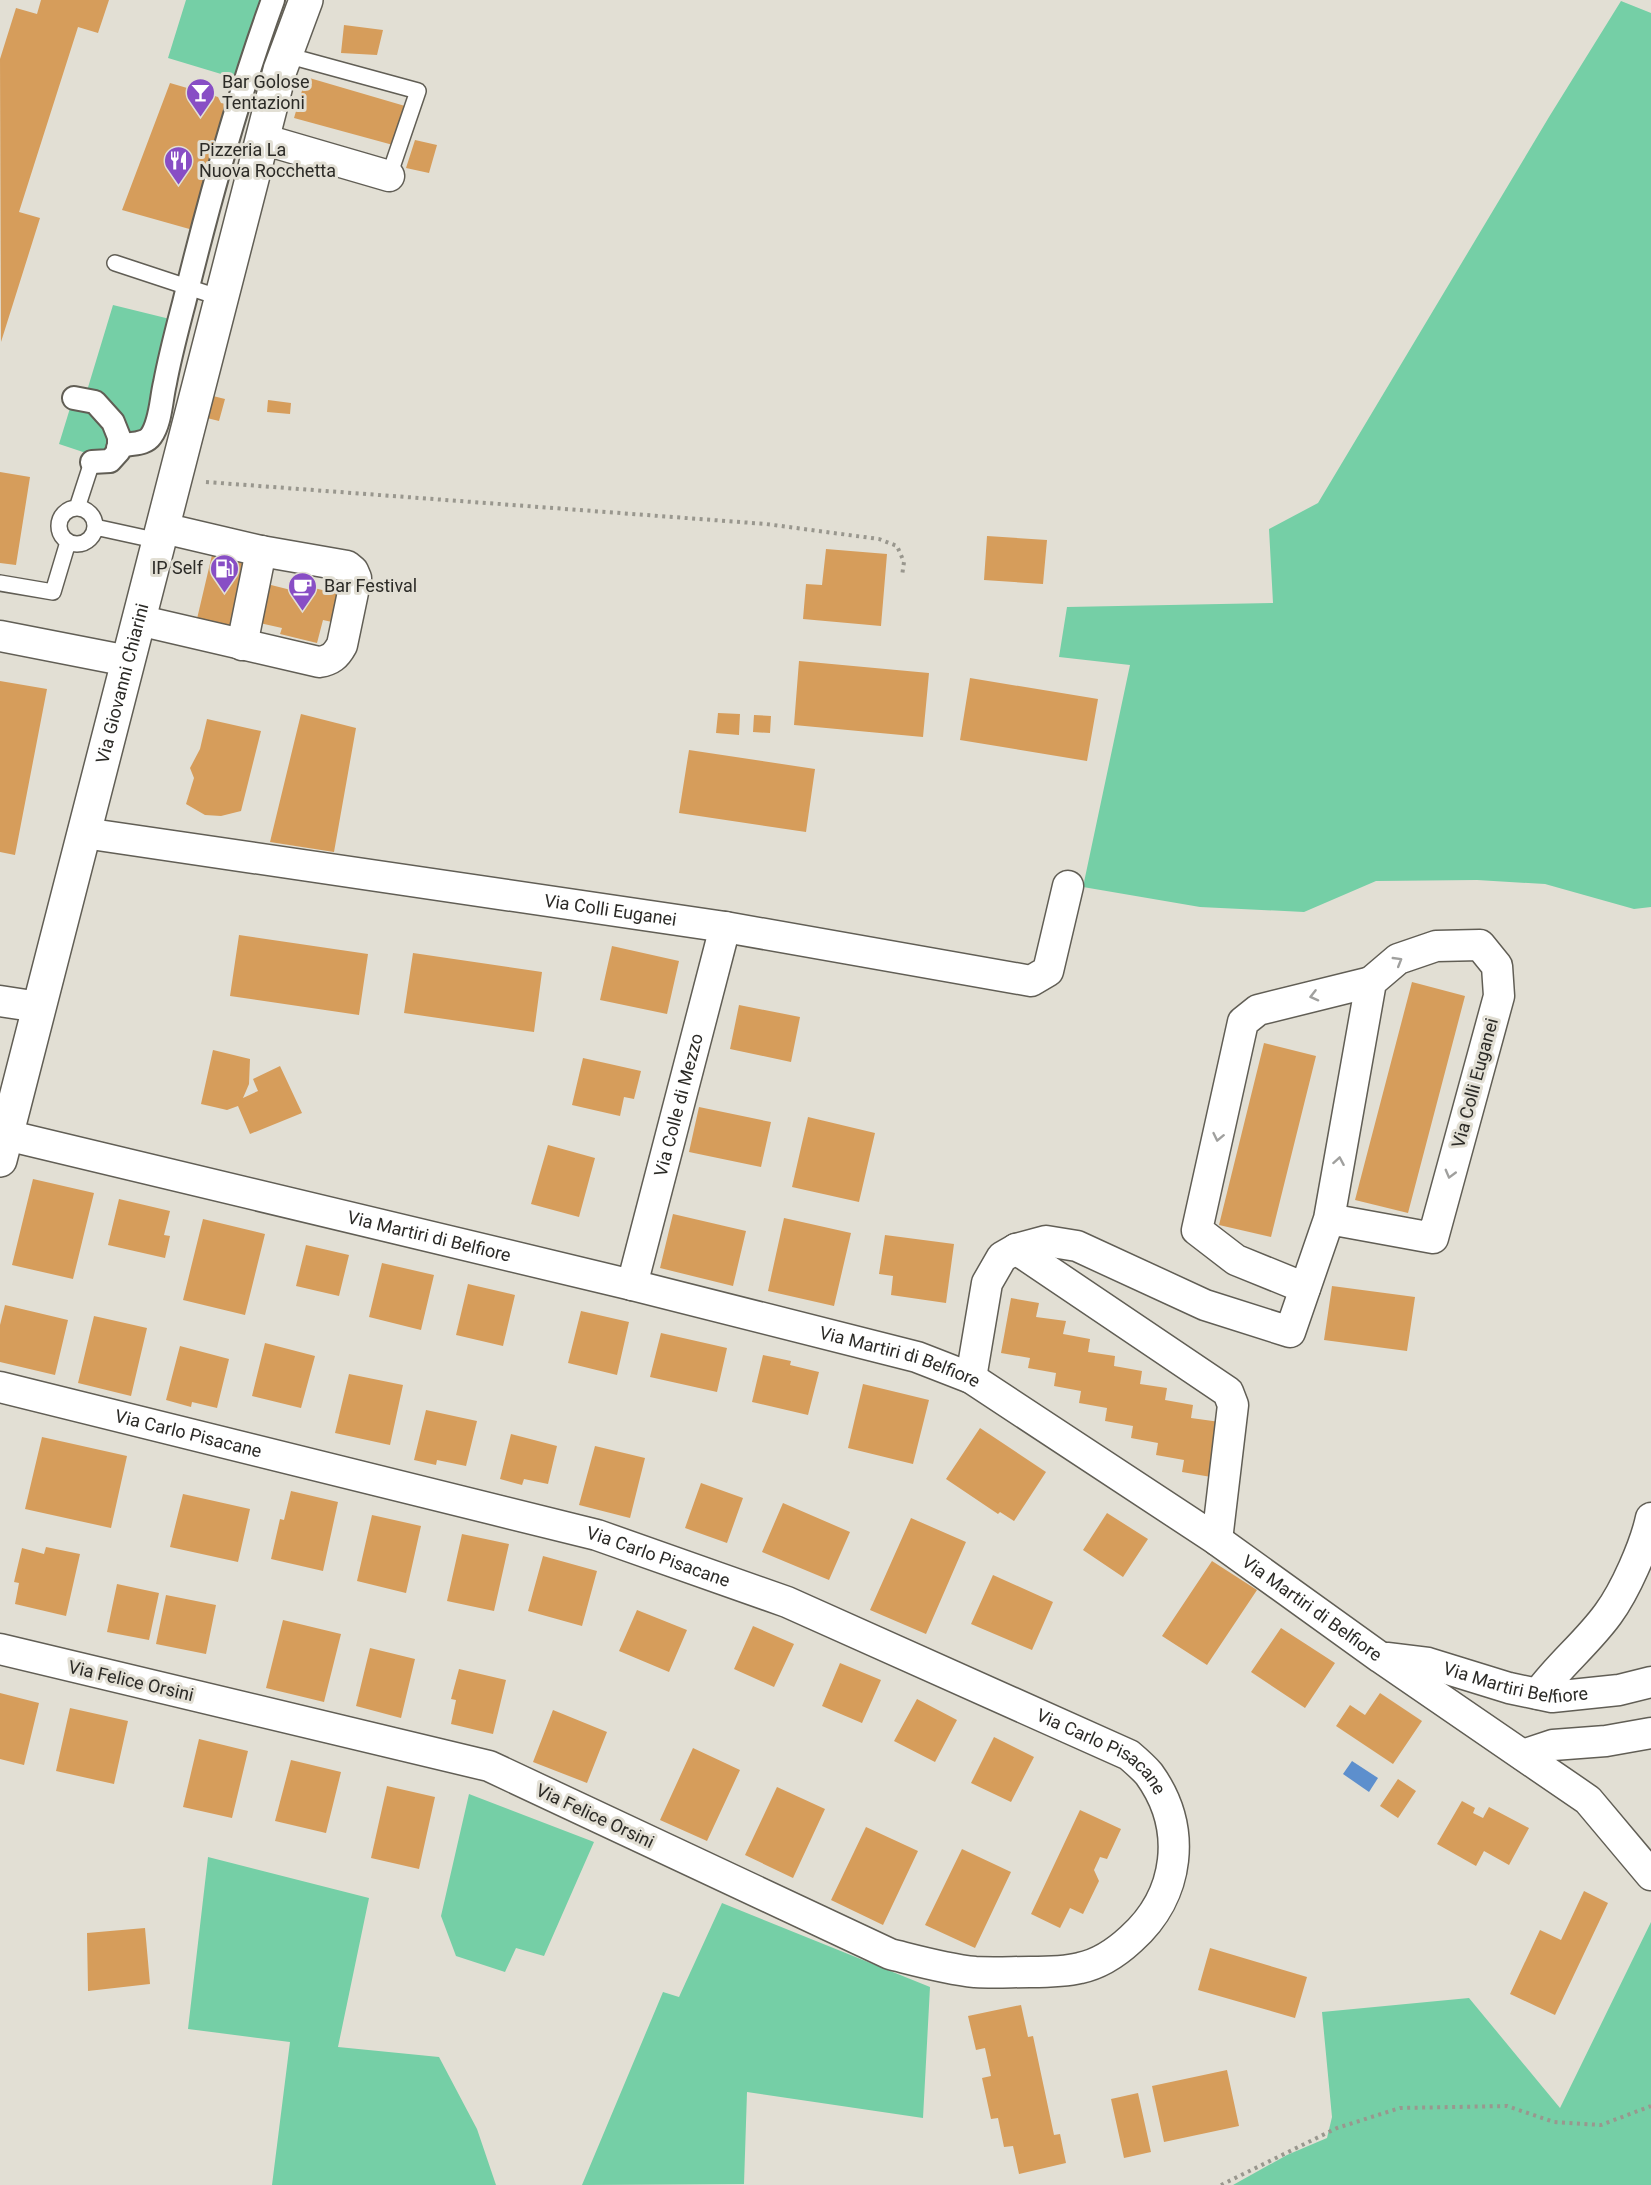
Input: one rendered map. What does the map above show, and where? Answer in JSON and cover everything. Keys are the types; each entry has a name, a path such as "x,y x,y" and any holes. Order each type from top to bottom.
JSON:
{"main road":[{"name":"Via Giovanni Chiarini","path":"3,1147 262,139 286,56 306,0"}],"street":[{"path":"118,448 150,439 155,428 188,287 234,115 273,0"},
{"path":"262,139 389,176"},
{"path":"74,398 95,402 113,422 119,437 118,448 110,460 92,462"},
{"path":"138,620 319,662 337,655 342,645 356,578 353,571 347,567 161,534"},
{"path":"242,645 261,551"},
{"path":"0,636 128,661"},
{"name":"Via Colli Euganei","path":"84,833 725,927 1031,981 1048,971 1068,886"},
{"name":"Via Colle di Mezzo","path":"632,1285 725,927"},
{"name":"Via Colli Euganei","path":"1305,1288 1236,1260 1197,1230 1243,1022 1258,1010 1371,981 1398,959 1436,946 1480,945 1497,966 1499,996 1433,1239 1329,1219"},
{"path":"971,1378 987,1282 1002,1257 1016,1249 1046,1240 1077,1246 1205,1305 1290,1332 1329,1219 1371,981"},
{"path":"0,1001 39,1007"},
{"name":"Via Martiri di Belfiore","path":"3,1147 632,1285 917,1357 971,1378 1217,1540 1381,1658 1588,1800 1651,1875"},
{"path":"1016,1249 1228,1392 1233,1405 1217,1540"},
{"name":"Via Carlo Pisacane","path":"0,1387 597,1536 787,1602 1079,1731 1129,1755 1148,1773 1161,1794 1170,1823 1175,1852 1170,1880 1159,1906"},
{"path":"1538,1694 1553,1674 1608,1614 1647,1539 1651,1518"},
{"name":"Via Felice Orsini","path":"0,1649 489,1766 890,1954 932,1965 976,1972 1052,1971 1081,1968 1116,1953 1139,1931 1159,1906"},
{"name":"Via Martiri Belfiore","path":"1381,1658 1428,1663 1509,1688 1552,1697 1608,1691 1651,1682"},
{"path":"1523,1755 1553,1745 1606,1741 1651,1733"}],"lane":[{"path":"286,56 418,91 389,176"},
{"path":"115,263 221,298"},
{"path":"77,508 92,462"},
{"path":"77,508 88,512 95,527 86,542 74,544 68,542 60,533 59,521 66,511 77,508"},
{"path":"95,527 161,534"},
{"path":"0,583 53,592 68,542"}],"path":[{"path":"175,480 766,524 879,539 897,546 904,562 902,576"},
{"path":"1221,2185 1337,2128 1400,2108 1507,2106 1554,2122 1601,2125 1651,2106"}],"green space":[{"path":"186,0 268,0 241,80 168,58"},
{"path":"1621,1 1651,13 1651,907 1634,909 1545,884 1477,880 1376,881 1304,912 1200,907 1083,887 1130,665 1059,657 1067,607 1273,603 1269,529 1318,503"},
{"path":"113,305 174,320 148,438 107,460 59,444 71,405 86,394"},
{"path":"469,1794 594,1842 544,1956 516,1948 505,1972 456,1956 441,1916"},
{"path":"208,1857 369,1898 338,2047 439,2057 477,2129 496,2185 272,2185 290,2042 188,2029"},
{"path":"722,1903 930,1987 923,2118 747,2092 744,2184 582,2185 663,1992 679,1997"},
{"path":"1651,1922 1651,2185 1233,2185 1287,2155 1327,2138 1332,2117 1322,2012 1469,1998 1560,2108"}],"water":[{"path":"1352,1761 1378,1778 1369,1792 1343,1774"}],"building":[{"path":"41,0 109,0 98,33 78,27 19,212 40,218 1,342 0,59 16,8 37,14"},
{"path":"344,25 383,30 377,55 341,53"},
{"path":"306,77 405,106 393,145 294,118"},
{"path":"170,83 218,97 221,103 230,105 193,230 122,210"},
{"path":"415,140 437,145 429,173 406,168"},
{"path":"213,396 225,399 219,421 207,418"},
{"path":"268,400 291,403 290,414 267,412"},
{"path":"0,472 30,477 16,565 0,563"},
{"path":"987,536 1047,540 1043,584 984,580"},
{"path":"826,549 887,554 881,626 803,619 806,584 822,585"},
{"path":"212,555 251,564 247,579 291,590 293,583 339,594 332,622 323,620 317,643 280,634 282,628 238,618 234,632 196,623"},
{"path":"799,661 929,673 923,737 794,725"},
{"path":"970,678 1098,699 1087,761 960,740"},
{"path":"0,681 47,689 15,855 0,852"},
{"path":"718,713 740,714 739,735 716,733"},
{"path":"301,714 356,728 334,852 270,842"},
{"path":"754,715 771,716 770,733 753,732"},
{"path":"207,719 261,731 241,811 221,816 205,815 186,804 194,778 190,768 200,749"},
{"path":"689,750 815,769 806,832 679,813"},
{"path":"239,935 368,954 359,1015 230,996"},
{"path":"612,946 679,961 667,1014 600,1000"},
{"path":"413,953 542,972 534,1032 404,1013"},
{"path":"1412,982 1465,996 1408,1213 1355,1200"},
{"path":"739,1005 800,1017 791,1062 730,1049"},
{"path":"1264,1043 1316,1056 1271,1237 1219,1225"},
{"path":"213,1050 250,1059 249,1084 243,1098 258,1091 253,1079 280,1066 302,1113 250,1134 238,1106 227,1110 201,1104"},
{"path":"583,1058 641,1071 634,1099 624,1097 620,1116 572,1105"},
{"path":"699,1107 771,1122 761,1167 689,1152"},
{"path":"808,1117 875,1133 859,1202 792,1187"},
{"path":"548,1145 595,1158 579,1217 531,1204"},
{"path":"33,1179 94,1193 73,1279 12,1265"},
{"path":"119,1199 170,1211 164,1235 170,1236 165,1258 108,1245"},
{"path":"673,1214 746,1231 733,1286 660,1268"},
{"path":"784,1218 851,1233 834,1306 768,1291"},
{"path":"203,1219 265,1234 245,1315 183,1300"},
{"path":"885,1235 954,1244 946,1303 891,1295 893,1276 879,1274"},
{"path":"306,1245 349,1255 339,1296 296,1286"},
{"path":"382,1263 434,1275 421,1330 369,1317"},
{"path":"468,1284 515,1295 503,1346 456,1335"},
{"path":"1332,1286 1415,1297 1407,1351 1324,1340"},
{"path":"1011,1298 1039,1303 1036,1317 1066,1321 1063,1334 1090,1339 1088,1352 1115,1356 1114,1366 1142,1371 1140,1384 1167,1388 1165,1400 1193,1405 1191,1418 1220,1422 1211,1477 1182,1472 1184,1460 1156,1455 1158,1443 1131,1438 1133,1426 1105,1421 1107,1408 1079,1403 1081,1391 1054,1386 1056,1373 1028,1368 1030,1358 1001,1353"},
{"path":"5,1305 68,1320 55,1375 0,1362 0,1325"},
{"path":"581,1311 629,1322 617,1375 568,1363"},
{"path":"94,1316 147,1328 131,1396 78,1383"},
{"path":"661,1333 727,1348 717,1392 650,1377"},
{"path":"265,1343 315,1356 301,1408 252,1396"},
{"path":"180,1346 229,1359 217,1408 192,1402 191,1407 166,1400"},
{"path":"763,1355 791,1361 790,1365 819,1372 808,1415 752,1402"},
{"path":"349,1374 403,1385 390,1445 335,1433"},
{"path":"863,1384 929,1400 913,1464 848,1448"},
{"path":"426,1410 477,1421 466,1466 437,1460 436,1465 414,1460"},
{"path":"980,1428 1046,1472 1014,1521 1000,1512 998,1514 946,1479"},
{"path":"511,1434 557,1446 548,1484 524,1479 522,1485 500,1479"},
{"path":"42,1437 127,1456 111,1528 25,1509"},
{"path":"595,1446 645,1458 630,1518 579,1505"},
{"path":"701,1483 743,1498 727,1543 685,1528"},
{"path":"291,1491 338,1502 323,1571 271,1559 280,1519 284,1520"},
{"path":"183,1494 250,1509 238,1562 170,1547"},
{"path":"783,1503 850,1532 829,1580 762,1552"},
{"path":"1107,1513 1148,1539 1123,1577 1083,1550"},
{"path":"372,1515 421,1526 406,1593 357,1581"},
{"path":"911,1518 966,1542 926,1634 870,1610"},
{"path":"462,1534 509,1544 494,1611 447,1601"},
{"path":"46,1547 80,1554 66,1616 15,1604 19,1583 14,1582 22,1548 44,1554"},
{"path":"543,1556 597,1571 582,1626 528,1611"},
{"path":"1212,1561 1257,1590 1207,1665 1162,1636"},
{"path":"993,1575 1053,1602 1032,1650 971,1624"},
{"path":"117,1584 159,1593 149,1640 107,1632"},
{"path":"166,1595 216,1605 206,1654 156,1644"},
{"path":"637,1610 687,1630 669,1672 619,1651"},
{"path":"283,1620 341,1634 324,1702 266,1688"},
{"path":"753,1626 794,1644 774,1687 734,1669"},
{"path":"1281,1628 1335,1663 1305,1708 1251,1672"},
{"path":"370,1648 415,1659 401,1718 356,1706"},
{"path":"840,1663 881,1680 862,1723 822,1706"},
{"path":"459,1669 506,1680 493,1734 451,1724 456,1700 451,1699"},
{"path":"0,1693 39,1703 24,1765 0,1759"},
{"path":"1380,1693 1422,1721 1393,1764 1336,1726 1350,1705 1365,1715"},
{"path":"917,1699 957,1720 935,1762 894,1741"},
{"path":"70,1708 128,1721 114,1784 56,1771"},
{"path":"553,1710 607,1732 587,1783 533,1762"},
{"path":"994,1737 1034,1757 1011,1802 971,1783"},
{"path":"199,1739 248,1751 232,1818 183,1807"},
{"path":"693,1748 740,1770 707,1841 660,1820"},
{"path":"291,1760 341,1772 326,1833 275,1821"},
{"path":"1398,1779 1416,1791 1398,1818 1380,1806"},
{"path":"387,1786 435,1797 419,1869 371,1858"},
{"path":"777,1787 825,1809 793,1878 745,1855"},
{"path":"1462,1801 1475,1808 1473,1813 1483,1818 1489,1807 1529,1828 1509,1865 1484,1851 1476,1866 1437,1844"},
{"path":"1080,1810 1121,1829 1107,1859 1100,1857 1094,1870 1099,1881 1083,1914 1070,1908 1060,1928 1031,1914"},
{"path":"866,1827 918,1851 883,1925 831,1900"},
{"path":"962,1849 1011,1872 975,1948 925,1925"},
{"path":"1584,1891 1608,1903 1555,2015 1510,1994 1540,1930 1561,1940"},
{"path":"145,1928 150,1984 88,1991 87,1933"},
{"path":"1210,1948 1307,1977 1295,2018 1198,1990"},
{"path":"1021,2005 1028,2037 1033,2036 1054,2135 1060,2134 1066,2163 1019,2174 1013,2146 1004,2147 998,2118 991,2119 982,2078 991,2076 985,2048 976,2050 968,2016"},
{"path":"1227,2070 1239,2126 1164,2142 1152,2086"},
{"path":"1138,2093 1151,2152 1124,2158 1111,2099"}],"place":[{"name":"Bar Golose Tentazioni","path":"201,118"},
{"name":"Pizzeria La Nuova Rocchetta","path":"178,186"},
{"name":"IP Self","path":"224,594"},
{"name":"Bar Festival","path":"303,612"}]}
